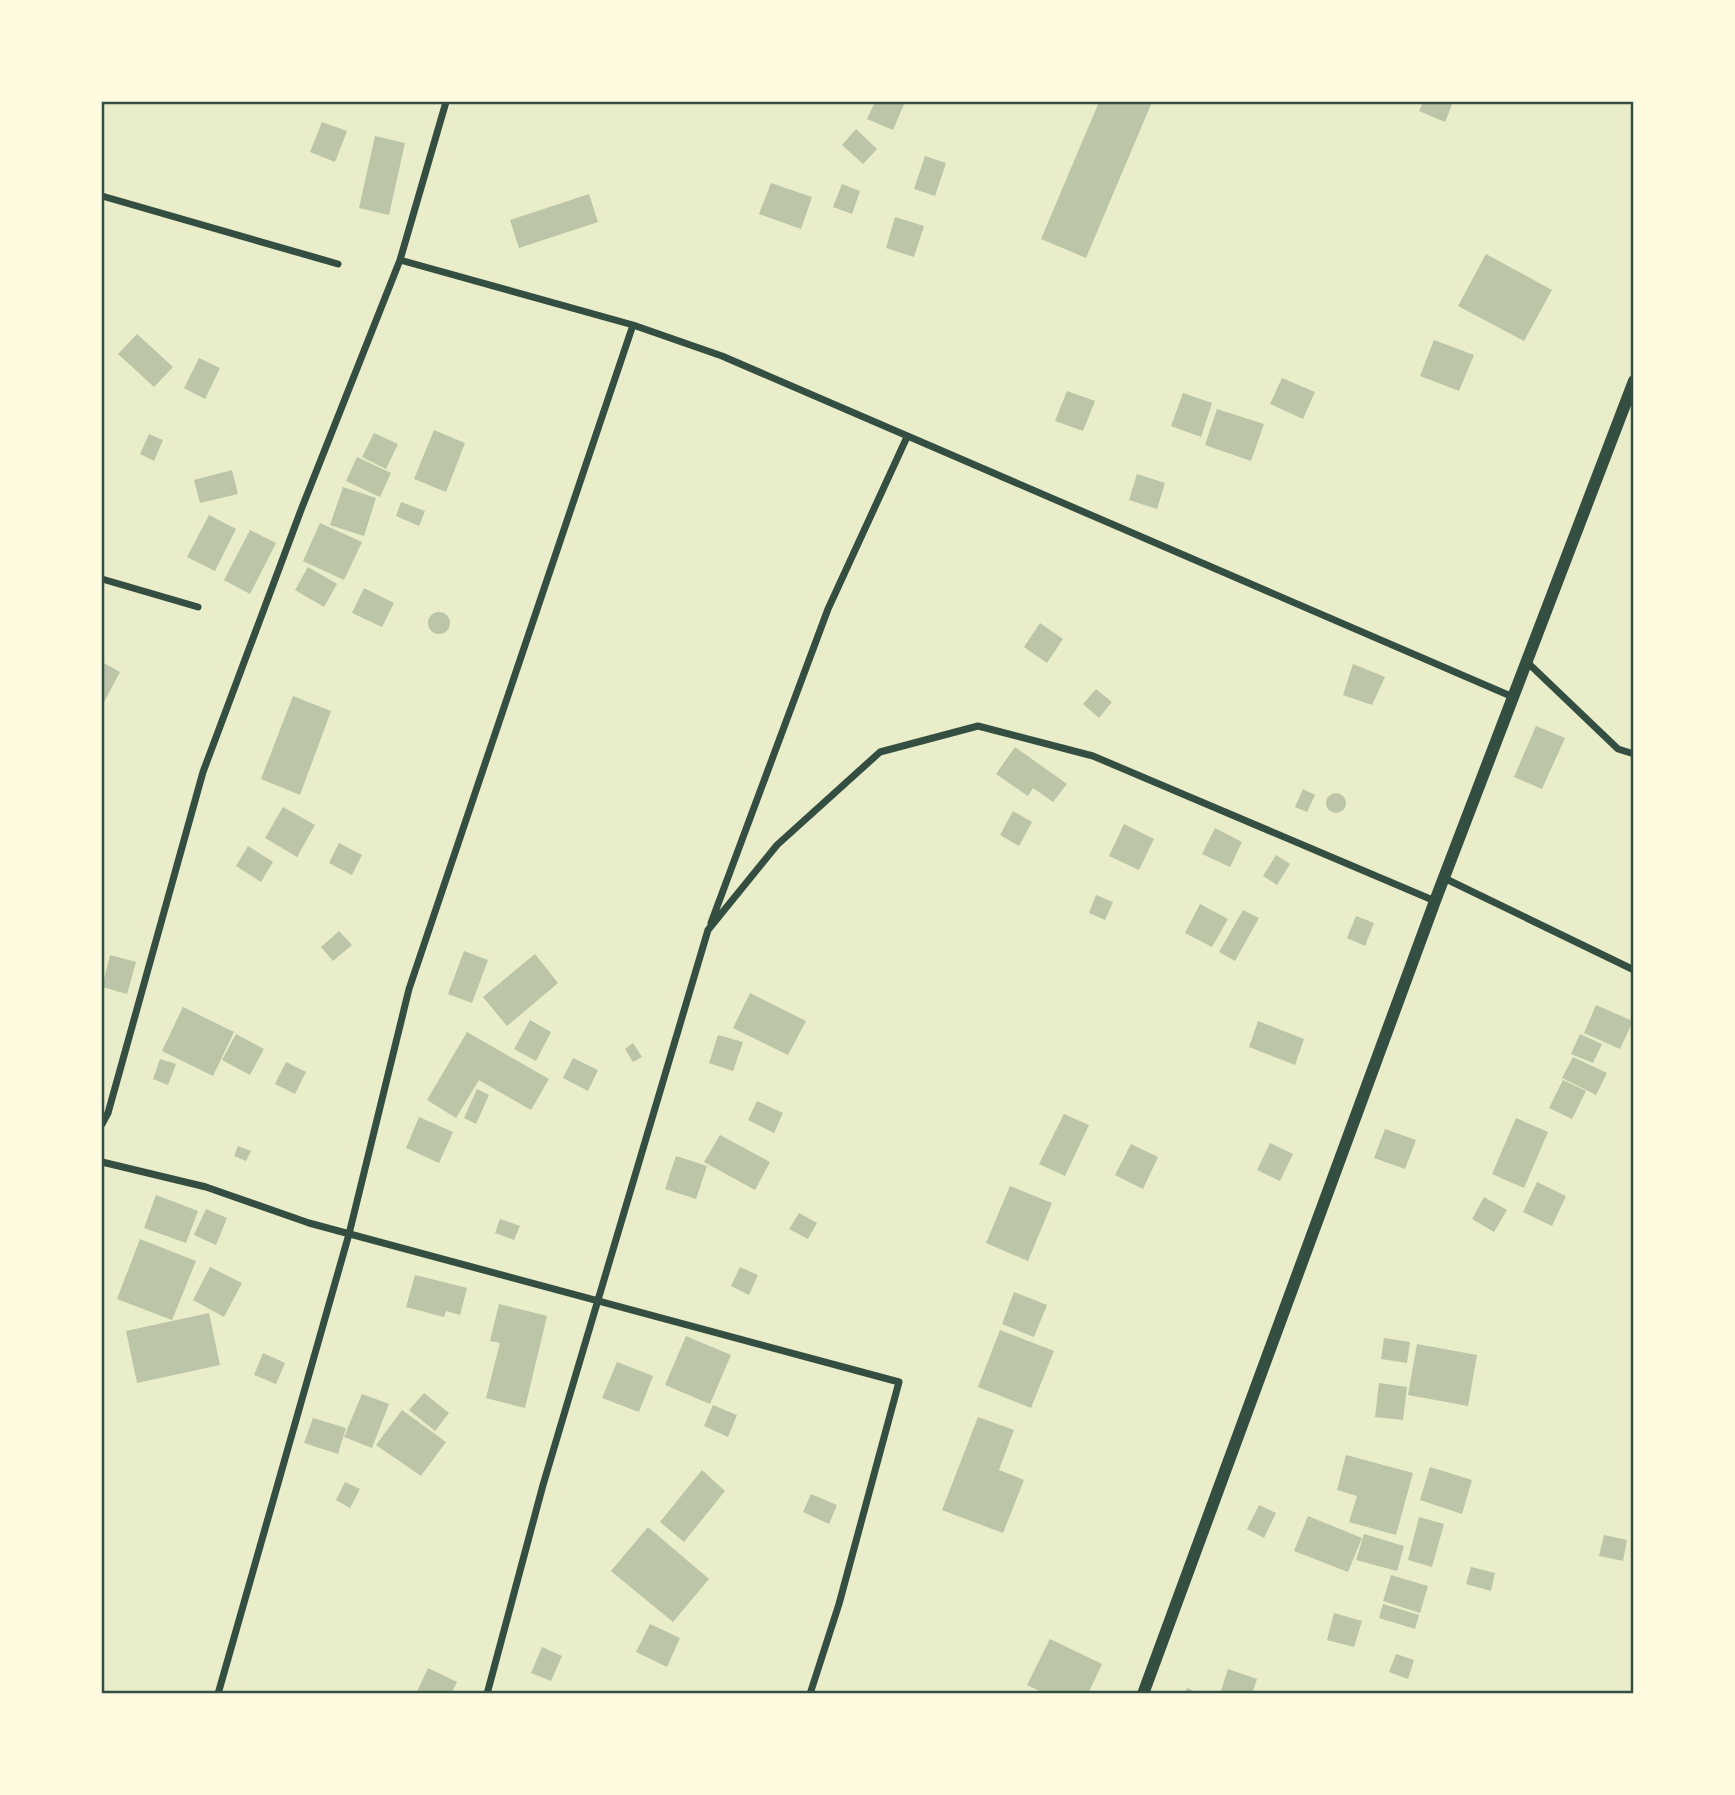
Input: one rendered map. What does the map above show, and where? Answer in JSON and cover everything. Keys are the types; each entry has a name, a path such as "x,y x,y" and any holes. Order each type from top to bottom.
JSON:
{"street":[{"path":"102,1124 108,1113 203,772 301,509 400,260 446,102"},
{"path":"102,196 338,264"},
{"path":"400,260 633,325 722,356 1513,697"},
{"path":"218,1693 349,1234 409,989 633,325"},
{"path":"1143,1693 1435,901 1630,404 1633,381"},
{"path":"487,1693 543,1485 600,1301 708,929 828,609 907,437"},
{"path":"102,579 198,607"},
{"path":"1527,662 1618,749 1633,754"},
{"path":"708,929 777,845 880,752 978,726 1093,756 1435,901"},
{"path":"1444,878 1633,970"},
{"path":"102,1162 206,1187 349,1234 899,1382 839,1604 810,1693"}],"building":[{"path":"875,102 905,102 893,130 867,119"},
{"path":"1099,102 1152,102 1086,258 1041,239"},
{"path":"1423,102 1453,102 1445,122 1419,111"},
{"path":"322,122 347,131 335,162 310,152"},
{"path":"856,129 877,149 863,164 842,145"},
{"path":"375,136 405,143 389,215 359,208"},
{"path":"925,156 946,163 935,196 914,189"},
{"path":"771,183 812,197 801,229 759,214"},
{"path":"842,184 860,191 852,214 833,207"},
{"path":"589,194 598,222 519,248 510,220"},
{"path":"895,217 924,226 914,257 886,248"},
{"path":"1486,254 1552,290 1524,341 1458,306"},
{"path":"137,334 173,367 154,387 118,354"},
{"path":"1434,340 1474,355 1459,391 1420,376"},
{"path":"199,358 220,368 205,399 184,388"},
{"path":"1282,378 1315,392 1303,419 1270,404"},
{"path":"1067,391 1095,401 1083,431 1055,421"},
{"path":"1183,393 1212,403 1201,437 1171,426"},
{"path":"1217,409 1264,424 1251,461 1205,445"},
{"path":"434,430 465,443 446,492 414,479"},
{"path":"374,433 398,444 386,469 362,457"},
{"path":"149,434 163,440 154,461 140,454"},
{"path":"357,457 391,473 380,497 346,481"},
{"path":"232,470 238,494 200,503 194,480"},
{"path":"1137,474 1165,483 1157,509 1129,500"},
{"path":"343,487 376,498 364,536 330,525"},
{"path":"401,502 425,511 419,526 396,516"},
{"path":"209,515 236,529 215,571 187,557"},
{"path":"320,523 362,542 344,580 303,561"},
{"path":"250,530 276,543 250,594 224,580"},
{"path":"308,567 337,584 324,607 295,590"},
{"path":"364,588 394,603 382,627 352,613"},
{"path":"439,612 447,615 450,623 447,631 439,634 431,631 428,623 431,615"},
{"path":"1040,623 1063,639 1047,663 1024,647"},
{"path":"102,662 120,672 102,706"},
{"path":"1353,664 1385,677 1372,705 1343,695"},
{"path":"1096,689 1112,702 1099,718 1083,704"},
{"path":"293,696 331,711 300,795 261,779"},
{"path":"1536,726 1565,738 1542,789 1514,777"},
{"path":"1015,747 1067,784 1053,802 1033,788 1028,796 996,774"},
{"path":"1303,789 1315,795 1307,812 1295,807"},
{"path":"1336,793 1343,796 1346,803 1343,810 1336,813 1329,810 1326,803 1329,796"},
{"path":"283,807 315,825 297,857 265,838"},
{"path":"1013,811 1032,822 1019,846 1000,835"},
{"path":"1124,824 1154,839 1139,870 1109,856"},
{"path":"1215,828 1242,842 1230,867 1202,854"},
{"path":"339,843 362,855 352,875 329,863"},
{"path":"248,846 273,862 261,882 236,866"},
{"path":"1276,855 1290,864 1277,885 1263,876"},
{"path":"1096,895 1113,902 1105,920 1089,913"},
{"path":"1200,904 1228,919 1212,947 1185,933"},
{"path":"1243,910 1259,918 1235,961 1219,952"},
{"path":"1356,916 1374,923 1365,946 1347,938"},
{"path":"339,931 352,945 333,961 321,947"},
{"path":"464,951 488,960 472,1003 448,994"},
{"path":"535,954 558,983 507,1026 483,997"},
{"path":"110,955 136,962 127,994 102,987"},
{"path":"750,993 806,1021 788,1055 733,1028"},
{"path":"1596,1005 1633,1021 1620,1049 1584,1033"},
{"path":"183,1007 234,1032 213,1076 162,1051"},
{"path":"530,1020 551,1032 536,1061 514,1049"},
{"path":"1258,1021 1304,1039 1295,1065 1249,1047"},
{"path":"467,1032 549,1079 531,1110 479,1080 456,1118 427,1100"},
{"path":"236,1034 264,1049 250,1075 222,1060"},
{"path":"1580,1034 1602,1044 1593,1063 1571,1054"},
{"path":"718,1035 743,1042 733,1071 709,1063"},
{"path":"633,1043 642,1057 633,1062 625,1049"},
{"path":"1573,1057 1607,1073 1596,1095 1562,1078"},
{"path":"573,1058 598,1070 588,1091 563,1078"},
{"path":"160,1059 176,1064 168,1085 153,1079"},
{"path":"286,1062 306,1072 295,1094 275,1084"},
{"path":"1563,1080 1586,1091 1572,1119 1549,1108"},
{"path":"477,1089 489,1095 476,1124 464,1118"},
{"path":"757,1101 783,1113 774,1133 748,1120"},
{"path":"1064,1114 1089,1125 1065,1176 1039,1164"},
{"path":"419,1117 453,1132 439,1163 406,1148"},
{"path":"1516,1118 1548,1132 1524,1188 1492,1174"},
{"path":"1385,1129 1416,1140 1405,1169 1374,1158"},
{"path":"720,1135 770,1162 755,1190 704,1162"},
{"path":"1270,1143 1293,1154 1280,1181 1257,1170"},
{"path":"1131,1144 1158,1157 1143,1189 1115,1175"},
{"path":"238,1146 251,1151 246,1161 234,1156"},
{"path":"676,1156 707,1166 696,1199 665,1189"},
{"path":"1537,1182 1566,1196 1552,1226 1523,1212"},
{"path":"1010,1186 1052,1203 1028,1261 986,1243"},
{"path":"156,1195 198,1211 186,1243 144,1228"},
{"path":"1484,1197 1507,1210 1494,1232 1472,1219"},
{"path":"206,1209 227,1218 216,1245 194,1235"},
{"path":"799,1213 817,1223 808,1239 789,1229"},
{"path":"500,1219 520,1226 514,1240 495,1233"},
{"path":"140,1239 196,1261 172,1320 117,1299"},
{"path":"210,1267 242,1283 224,1317 193,1300"},
{"path":"740,1267 758,1275 749,1295 731,1286"},
{"path":"415,1275 467,1288 460,1315 446,1311 444,1317 406,1307"},
{"path":"1014,1292 1047,1305 1034,1337 1002,1324"},
{"path":"499,1304 547,1316 525,1408 486,1398 500,1343 490,1341"},
{"path":"209,1313 220,1365 137,1383 126,1331"},
{"path":"1000,1330 1054,1351 1031,1408 978,1387"},
{"path":"686,1336 731,1355 710,1404 665,1385"},
{"path":"1384,1338 1410,1342 1407,1363 1381,1359"},
{"path":"1417,1344 1477,1355 1468,1406 1408,1395"},
{"path":"263,1353 285,1363 276,1384 254,1375"},
{"path":"617,1362 653,1376 639,1412 602,1398"},
{"path":"1379,1383 1407,1387 1403,1420 1375,1417"},
{"path":"424,1393 449,1413 435,1431 409,1410"},
{"path":"362,1394 389,1404 372,1448 344,1437"},
{"path":"713,1405 737,1415 728,1437 704,1426"},
{"path":"402,1410 446,1442 421,1476 376,1445"},
{"path":"978,1417 1014,1430 999,1470 1024,1480 1003,1533 942,1510"},
{"path":"313,1418 346,1428 338,1454 304,1443"},
{"path":"1346,1455 1413,1473 1396,1535 1349,1522 1357,1496 1337,1490"},
{"path":"1430,1467 1472,1480 1462,1514 1420,1500"},
{"path":"702,1470 725,1491 684,1542 660,1522"},
{"path":"345,1482 360,1489 350,1508 336,1500"},
{"path":"811,1494 837,1505 829,1524 803,1512"},
{"path":"1259,1505 1276,1513 1264,1538 1247,1529"},
{"path":"1308,1516 1362,1538 1348,1572 1294,1551"},
{"path":"1419,1517 1444,1524 1432,1567 1408,1560"},
{"path":"648,1527 709,1579 673,1622 611,1571"},
{"path":"1364,1534 1404,1546 1397,1571 1356,1560"},
{"path":"1604,1535 1627,1540 1623,1561 1599,1556"},
{"path":"1471,1567 1495,1573 1491,1591 1466,1584"},
{"path":"1391,1575 1428,1586 1420,1613 1383,1601"},
{"path":"1383,1604 1419,1615 1415,1629 1379,1618"},
{"path":"1334,1613 1362,1621 1354,1647 1327,1640"},
{"path":"650,1624 680,1638 667,1667 636,1652"},
{"path":"1050,1639 1102,1664 1088,1694 1046,1694 1027,1685"},
{"path":"542,1647 562,1656 551,1681 531,1673"},
{"path":"1396,1654 1414,1660 1408,1679 1389,1672"},
{"path":"428,1668 457,1682 451,1694 416,1694"},
{"path":"1228,1669 1257,1679 1252,1694 1220,1694"},
{"path":"1187,1688 1200,1694 1184,1694"}]}
